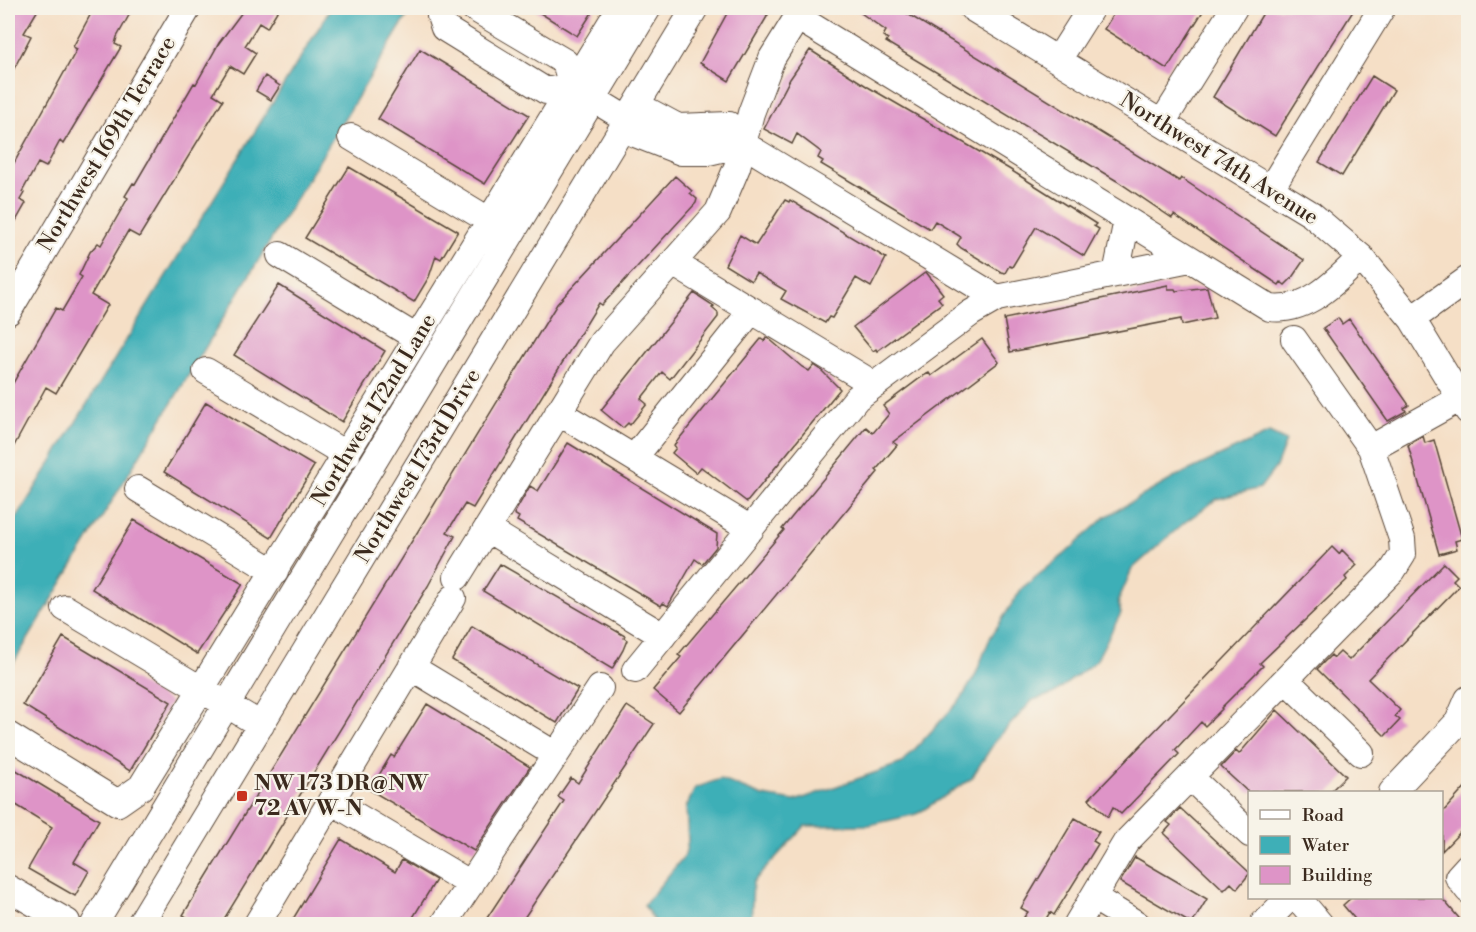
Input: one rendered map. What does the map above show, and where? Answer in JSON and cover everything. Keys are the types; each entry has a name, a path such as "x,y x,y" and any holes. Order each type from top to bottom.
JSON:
{"street":[{"name":"Northwest 169th Terrace","path":"8,312 188,8"},
{"path":"445,8 440,16 444,28 546,91 572,86 628,120 635,134 681,152 708,152 743,144 997,298"},
{"path":"474,8 565,62 572,86"},
{"name":"Northwest 172nd Lane","path":"8,735 118,803 141,787 620,8"},
{"name":"Northwest 173rd Drive","path":"94,924 648,8"},
{"name":"Northwest 173rd Drive","path":"143,923 695,8"},
{"name":"Northwest 74th Avenue","path":"972,8 1311,214 1361,257 1412,319 1465,405"},
{"path":"1058,60 1091,8"},
{"path":"1162,123 1234,8"},
{"path":"1271,188 1382,8"},
{"path":"257,924 411,667 486,529 602,342 718,212 737,167 751,113 772,58 800,12 1270,308 1284,310 1320,292 1340,279 1361,257"},
{"path":"351,137 490,221"},
{"path":"1116,274 1127,220"},
{"path":"280,255 417,338"},
{"path":"635,670 857,398 971,313 997,298 1190,259"},
{"path":"674,263 875,385"},
{"path":"1412,319 1468,279"},
{"path":"634,458 752,310"},
{"path":"1077,924 1126,842 1393,570 1403,554 1402,539 1371,448 1294,339"},
{"path":"206,371 347,454"},
{"path":"1371,448 1465,405"},
{"path":"558,412 751,529"},
{"path":"138,489 275,572"},
{"path":"486,529 663,636"},
{"path":"65,608 261,725"},
{"path":"411,667 556,755"},
{"path":"1286,680 1361,753"},
{"path":"444,924 600,688"},
{"path":"1393,791 1458,722 1468,699"},
{"path":"1190,777 1248,832"},
{"path":"331,801 471,884"},
{"path":"1468,866 1458,877 1468,890"},
{"path":"8,888 67,922"},
{"path":"1093,897 1137,924"},
{"path":"1263,924 1287,899"},
{"path":"1300,899 1320,924"},
{"path":"107,902 143,923"}],"water":[{"path":"331,8 412,8 8,672 8,532"},
{"path":"1269,433 1286,441 1276,467 1260,488 1217,499 1184,523 1132,569 1118,601 1121,613 1096,661 1053,694 1033,700 996,740 971,779 917,814 869,825 805,826 753,882 751,924 656,924 644,905 685,855 688,841 686,808 695,788 720,779 763,796 795,801 902,763 961,699 975,676 990,638 1022,588 1066,553 1105,517 1179,475"}],"building":[{"path":"10,8 39,8 24,33 31,36 8,80 8,13"},
{"path":"94,8 133,8 117,37 115,44 121,47 63,144 60,141 46,167 38,163 22,192 24,193 20,200 26,203 8,235 8,174 77,49 73,47"},
{"path":"245,8 279,8 267,28 259,23 245,46 256,53 243,74 230,66 213,94 223,100 139,237 128,231 91,295 108,305 56,393 46,387 8,457 8,392 56,308 62,311 82,277 79,275 90,252 98,243 101,245 128,198 125,196 133,183 135,184 194,83 196,84 219,43"},
{"path":"532,8 595,8 577,36"},
{"path":"730,8 755,8 768,15 729,81 700,63"},
{"path":"854,8 898,8 1179,181 1181,178 1304,260 1285,285 1281,282 1279,285 1174,215 1172,218 1117,181 886,42 888,39 883,36 886,31"},
{"path":"1117,8 1205,8 1167,69 1104,29"},
{"path":"1266,8 1355,8 1275,136 1213,97"},
{"path":"420,49 529,115 485,184 378,119"},
{"path":"810,50 1096,224 1094,226 1099,229 1084,256 1036,227 1012,267 1009,266 1005,273 1001,272 961,248 957,244 961,237 935,221 930,229 821,164 823,161 818,158 821,152 797,134 792,144 764,129 790,79"},
{"path":"265,76 280,86 271,100 256,91"},
{"path":"1372,76 1394,90 1342,176 1319,162"},
{"path":"349,167 458,231 441,259 436,256 429,277 414,302 305,238"},
{"path":"675,176 692,191 690,193 697,199 696,203 602,305 599,303 473,508 465,504 447,532 455,536 428,586 221,924 198,924 183,915 557,304"},
{"path":"785,200 789,202 790,200 886,258 871,287 856,278 832,318 829,317 825,323 781,299 786,291 756,273 751,281 725,265 740,235 756,245"},
{"path":"926,272 943,294 938,298 942,303 877,351 876,349 873,351 853,327"},
{"path":"279,285 385,351 342,422 234,355"},
{"path":"1168,285 1168,289 1176,291 1207,287 1215,318 1182,325 1181,319 1010,352 1004,319"},
{"path":"694,293 714,306 712,308 718,313 718,317 670,379 662,372 641,399 647,404 630,425 628,423 623,428 601,410"},
{"path":"1338,318 1342,324 1349,319 1409,405 1404,408 1406,411 1388,421 1323,328"},
{"path":"767,337 802,367 809,371 814,365 820,369 840,389 747,502 701,467 696,473 672,453 676,448 674,445 761,339 764,341"},
{"path":"982,339 999,362 893,442 897,445 876,470 878,472 679,712 653,690 681,657 678,655 784,530 782,529 866,427 873,433 889,414 883,406 923,376 929,373 931,376"},
{"path":"206,402 314,466 271,538 164,472"},
{"path":"1423,436 1425,443 1434,440 1462,539 1455,541 1457,549 1439,554 1408,445"},
{"path":"568,443 717,534 716,547 702,564 695,559 668,606 663,603 661,606 517,521 519,517 514,514 530,486 538,491"},
{"path":"134,520 243,584 197,654 92,589"},
{"path":"1332,547 1339,554 1342,550 1357,565 1345,577 1347,580 1260,663 1263,666 1205,726 1201,722 1175,750 1179,754 1121,814 1113,807 1108,817 1089,799"},
{"path":"1444,563 1457,576 1453,580 1459,586 1368,679 1400,710 1395,716 1400,720 1385,736 1317,669 1331,655 1334,658 1340,652 1349,660"},
{"path":"500,564 625,636 627,640 612,669 483,591"},
{"path":"472,626 578,689 557,723 452,660"},
{"path":"63,637 171,702 130,771 23,705"},
{"path":"427,704 530,767 474,851 370,790 391,755 394,757"},
{"path":"627,706 654,724 520,924 483,924 564,801 558,797 571,778 578,783"},
{"path":"1277,710 1346,776 1331,791 1248,792 1221,767 1236,751 1239,754"},
{"path":"8,765 99,820 74,862 89,871 75,896 28,869 52,827 8,800"},
{"path":"1468,784 1468,824 1443,850 1443,812"},
{"path":"1180,808 1248,871 1248,875 1237,889 1231,883 1224,890 1164,833 1171,825 1167,822"},
{"path":"1075,818 1099,832 1093,841 1098,844 1054,915 1050,912 1043,924 1036,924 1024,917 1028,912 1021,908"},
{"path":"341,839 395,872 402,860 436,880 409,924 290,924"},
{"path":"1135,857 1207,899 1192,924 1120,882"},
{"path":"1350,899 1443,899 1464,924 1359,924 1343,905"}],"place":[{"name":"NW 173 DR@NW 72 AV W-N","path":"242,796"}]}
